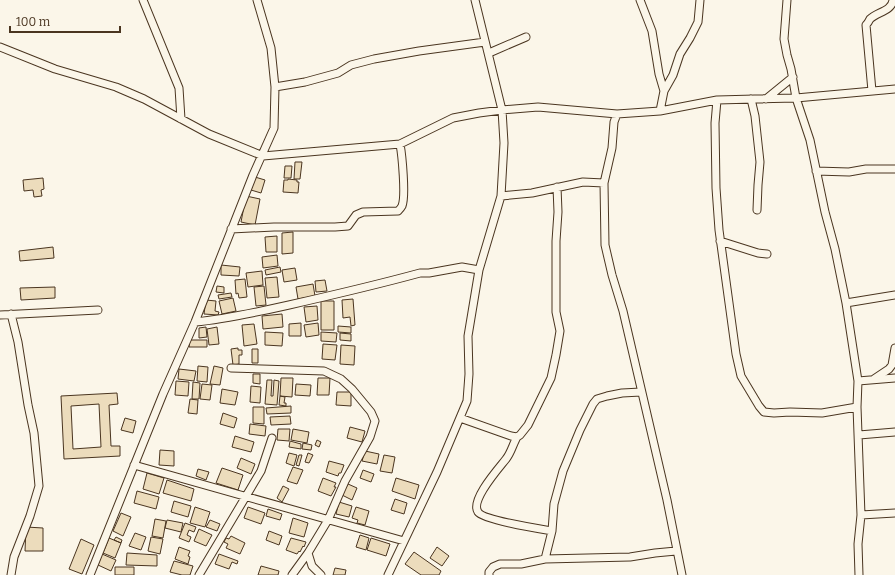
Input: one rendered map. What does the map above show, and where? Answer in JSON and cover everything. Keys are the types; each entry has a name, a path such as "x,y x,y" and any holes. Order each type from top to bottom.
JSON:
{"street":[{"path":"143,0 178,88 182,119"},
{"path":"90,575 163,394 195,322 253,175 263,156 274,128 275,87 271,48 257,0"},
{"path":"388,575 437,472 467,401 468,336 479,270 501,196 504,143 502,110 475,0"},
{"path":"640,0 652,31 658,74 664,91"},
{"path":"660,110 664,91 673,75 680,54 698,22 700,0"},
{"path":"787,0 784,39 793,77 796,98 810,140 835,249 846,303 858,381 857,407 861,515 858,544 859,575"},
{"path":"872,91 866,25 870,19 890,8 893,0"},
{"path":"489,53 526,37"},
{"path":"275,87 305,82 338,73 351,65 374,59 485,42"},
{"path":"0,47 55,69 116,87 182,119 209,134 263,156 400,144 453,118 502,110 538,107 617,114 660,110 717,100 796,98 895,89"},
{"path":"766,99 793,77"},
{"path":"751,99 755,116 760,162 758,210"},
{"path":"717,100 715,123 716,188 720,241 736,354 741,376 764,412 774,414 790,412 822,413 857,407"},
{"path":"617,114 614,122 612,148 604,183 605,245 623,311 682,575"},
{"path":"231,229 348,226 356,215 362,212 398,211 402,206 403,195 402,155 400,144"},
{"path":"816,171 849,172 866,169 895,169"},
{"path":"501,196 532,193 583,182 604,183"},
{"path":"552,531 489,518 479,514 476,507 488,481 507,458 517,437 528,425 551,378 560,331 556,312 557,187"},
{"path":"720,241 758,253 767,254"},
{"path":"195,322 275,308 367,288 420,273 429,273 462,267 479,270"},
{"path":"846,303 895,295"},
{"path":"0,315 98,310"},
{"path":"11,314 18,342 34,433 38,486 30,516 14,557 11,575"},
{"path":"874,380 892,366 895,348"},
{"path":"231,368 324,371 341,379 352,389 371,412 375,421 370,437 345,481 328,520 308,553 292,575"},
{"path":"858,381 895,378"},
{"path":"546,558 552,531 554,504 563,471 593,404 597,399 607,396 641,392"},
{"path":"460,418 517,437"},
{"path":"859,435 895,432"},
{"path":"199,575 261,471 272,438"},
{"path":"134,465 404,541"},
{"path":"861,515 895,514"},
{"path":"489,575 489,572 493,567 500,564 521,564 546,558 623,557 676,551"},
{"path":"308,553 312,566 321,575"}],"building":[{"path":"295,162 302,162 300,179 294,179"},
{"path":"285,166 292,166 291,178 284,178"},
{"path":"255,177 265,180 261,193 251,190"},
{"path":"43,178 44,189 41,190 42,196 34,197 33,190 24,191 23,180"},
{"path":"284,180 297,180 297,182 299,182 298,193 283,192"},
{"path":"246,196 260,199 255,225 241,222"},
{"path":"293,232 293,253 282,254 282,233"},
{"path":"277,236 277,252 266,252 265,237"},
{"path":"53,247 54,258 20,261 19,251"},
{"path":"277,255 278,266 263,268 262,257"},
{"path":"221,265 240,267 239,276 221,275"},
{"path":"280,267 281,272 266,275 265,270"},
{"path":"295,268 297,280 284,282 282,270"},
{"path":"262,271 263,285 248,287 246,273"},
{"path":"277,277 279,297 267,298 265,278"},
{"path":"245,279 247,297 239,298 238,293 236,294 235,280"},
{"path":"325,280 327,291 316,292 315,281"},
{"path":"313,284 315,296 298,299 296,287"},
{"path":"217,286 224,287 224,293 216,292"},
{"path":"264,286 266,305 256,306 254,287"},
{"path":"55,287 55,298 21,300 20,288"},
{"path":"231,293 232,297 219,299 218,295"},
{"path":"233,298 236,311 222,314 219,301"},
{"path":"353,299 355,325 351,326 350,317 343,318 342,300"},
{"path":"206,300 216,301 215,311 219,312 218,315 204,314"},
{"path":"321,301 334,301 334,330 321,330"},
{"path":"317,306 318,320 306,322 304,307"},
{"path":"282,314 283,327 263,329 262,316"},
{"path":"301,323 301,336 289,336 289,324"},
{"path":"318,323 319,335 306,337 304,325"},
{"path":"254,324 257,344 244,346 242,325"},
{"path":"338,326 351,327 351,333 338,332"},
{"path":"206,327 207,337 199,338 199,328"},
{"path":"217,327 219,344 209,345 207,329"},
{"path":"265,332 283,333 282,346 265,345"},
{"path":"321,332 337,333 336,342 321,341"},
{"path":"340,333 351,334 351,341 340,340"},
{"path":"190,340 207,340 207,347 189,347"},
{"path":"323,344 337,345 335,360 322,359"},
{"path":"341,345 355,346 354,365 340,364"},
{"path":"238,348 238,350 242,350 242,355 239,355 239,364 233,365 231,349"},
{"path":"252,349 258,349 258,363 252,363"},
{"path":"198,366 208,367 207,382 197,381"},
{"path":"214,366 223,368 220,385 210,384"},
{"path":"179,369 196,371 194,381 178,379"},
{"path":"253,374 260,374 260,384 253,383"},
{"path":"281,378 293,378 292,397 280,396"},
{"path":"318,378 330,378 329,395 317,395"},
{"path":"267,380 272,380 271,396 273,396 274,380 279,381 277,405 265,404"},
{"path":"176,381 189,382 188,396 175,395"},
{"path":"193,382 200,383 199,399 192,399"},
{"path":"202,384 212,385 210,400 200,399"},
{"path":"296,384 311,385 310,396 295,395"},
{"path":"251,386 261,387 260,403 250,402"},
{"path":"222,389 238,392 235,405 220,403"},
{"path":"337,392 351,392 351,406 336,405"},
{"path":"117,393 118,404 109,405 111,446 120,446 120,456 64,459 61,396","holes":["99,404 101,447 73,449 71,406"]},
{"path":"280,396 285,397 284,403 286,403 286,406 279,405"},
{"path":"190,399 198,400 197,414 188,413"},
{"path":"291,406 291,413 267,414 266,408"},
{"path":"253,407 264,407 264,424 253,423"},
{"path":"223,413 237,418 234,428 220,424"},
{"path":"290,416 291,424 271,425 270,417"},
{"path":"125,418 136,421 133,433 121,430"},
{"path":"250,424 266,426 265,436 249,434"},
{"path":"350,427 365,431 362,442 347,438"},
{"path":"278,429 290,429 289,441 277,440"},
{"path":"293,429 309,432 307,443 291,440"},
{"path":"235,436 254,442 251,452 232,447"},
{"path":"317,440 321,442 319,447 315,445"},
{"path":"290,441 301,444 301,449 289,447"},
{"path":"303,443 312,445 311,450 302,449"},
{"path":"160,450 174,451 174,466 159,465"},
{"path":"365,451 379,454 377,464 362,461"},
{"path":"289,453 297,455 294,466 286,463"},
{"path":"308,453 313,455 309,463 305,462"},
{"path":"299,455 302,455 299,466 296,465"},
{"path":"384,455 395,457 392,473 380,471"},
{"path":"241,458 255,464 251,474 237,468"},
{"path":"329,461 344,465 338,476 326,472"},
{"path":"293,467 303,470 297,484 287,481"},
{"path":"222,468 243,475 238,490 216,483"},
{"path":"198,469 209,472 206,480 196,476"},
{"path":"363,470 374,474 371,482 360,478"},
{"path":"147,473 164,478 159,494 143,489"},
{"path":"323,478 336,483 334,487 336,487 331,496 318,491"},
{"path":"396,478 419,485 415,499 392,491"},
{"path":"167,480 194,489 191,501 163,493"},
{"path":"348,484 357,488 352,500 342,495"},
{"path":"283,486 289,489 282,502 277,498"},
{"path":"137,491 159,497 156,509 134,503"},
{"path":"395,499 407,503 404,514 391,510"},
{"path":"174,501 191,506 188,517 171,512"},
{"path":"339,502 352,506 349,517 336,514"},
{"path":"195,507 210,512 205,527 190,523"},
{"path":"248,507 265,513 261,524 244,518"},
{"path":"356,507 369,511 365,525 357,523 358,520 352,518"},
{"path":"268,509 282,514 280,520 266,516"},
{"path":"121,513 131,517 123,536 113,531"},
{"path":"293,518 308,523 304,537 289,533"},
{"path":"155,519 166,521 163,538 152,536"},
{"path":"167,520 183,523 181,532 165,528"},
{"path":"210,520 220,524 217,531 206,527"},
{"path":"185,523 196,527 194,532 189,530 187,535 191,537 189,542 179,538"},
{"path":"26,527 43,528 43,551 25,551"},
{"path":"199,529 212,535 206,546 194,541"},
{"path":"269,531 282,536 279,545 266,540"},
{"path":"135,533 146,537 141,550 129,546"},
{"path":"360,535 369,538 366,550 356,547"},
{"path":"231,536 245,543 240,554 226,548 228,544 224,542 226,538 229,539"},
{"path":"116,537 122,540 121,543 114,540"},
{"path":"151,537 163,539 160,554 148,551"},
{"path":"109,538 121,543 115,558 103,553"},
{"path":"291,538 306,542 304,547 303,546 297,554 286,550"},
{"path":"371,538 390,544 386,556 367,550"},
{"path":"81,539 94,545 82,574 69,569"},
{"path":"179,547 190,551 188,556 190,557 188,564 175,559"},
{"path":"437,547 449,556 442,566 430,558"},
{"path":"414,552 441,571 439,575 421,575 405,564"},
{"path":"127,553 157,555 157,566 126,565"},
{"path":"102,554 116,560 111,571 98,565"},
{"path":"219,554 238,561 237,564 232,562 229,569 215,564"},
{"path":"174,561 193,566 190,575 170,572"},
{"path":"261,566 279,571 278,575 258,575"},
{"path":"115,567 134,567 134,575 115,575"},
{"path":"335,568 346,570 345,575 333,575"}]}
